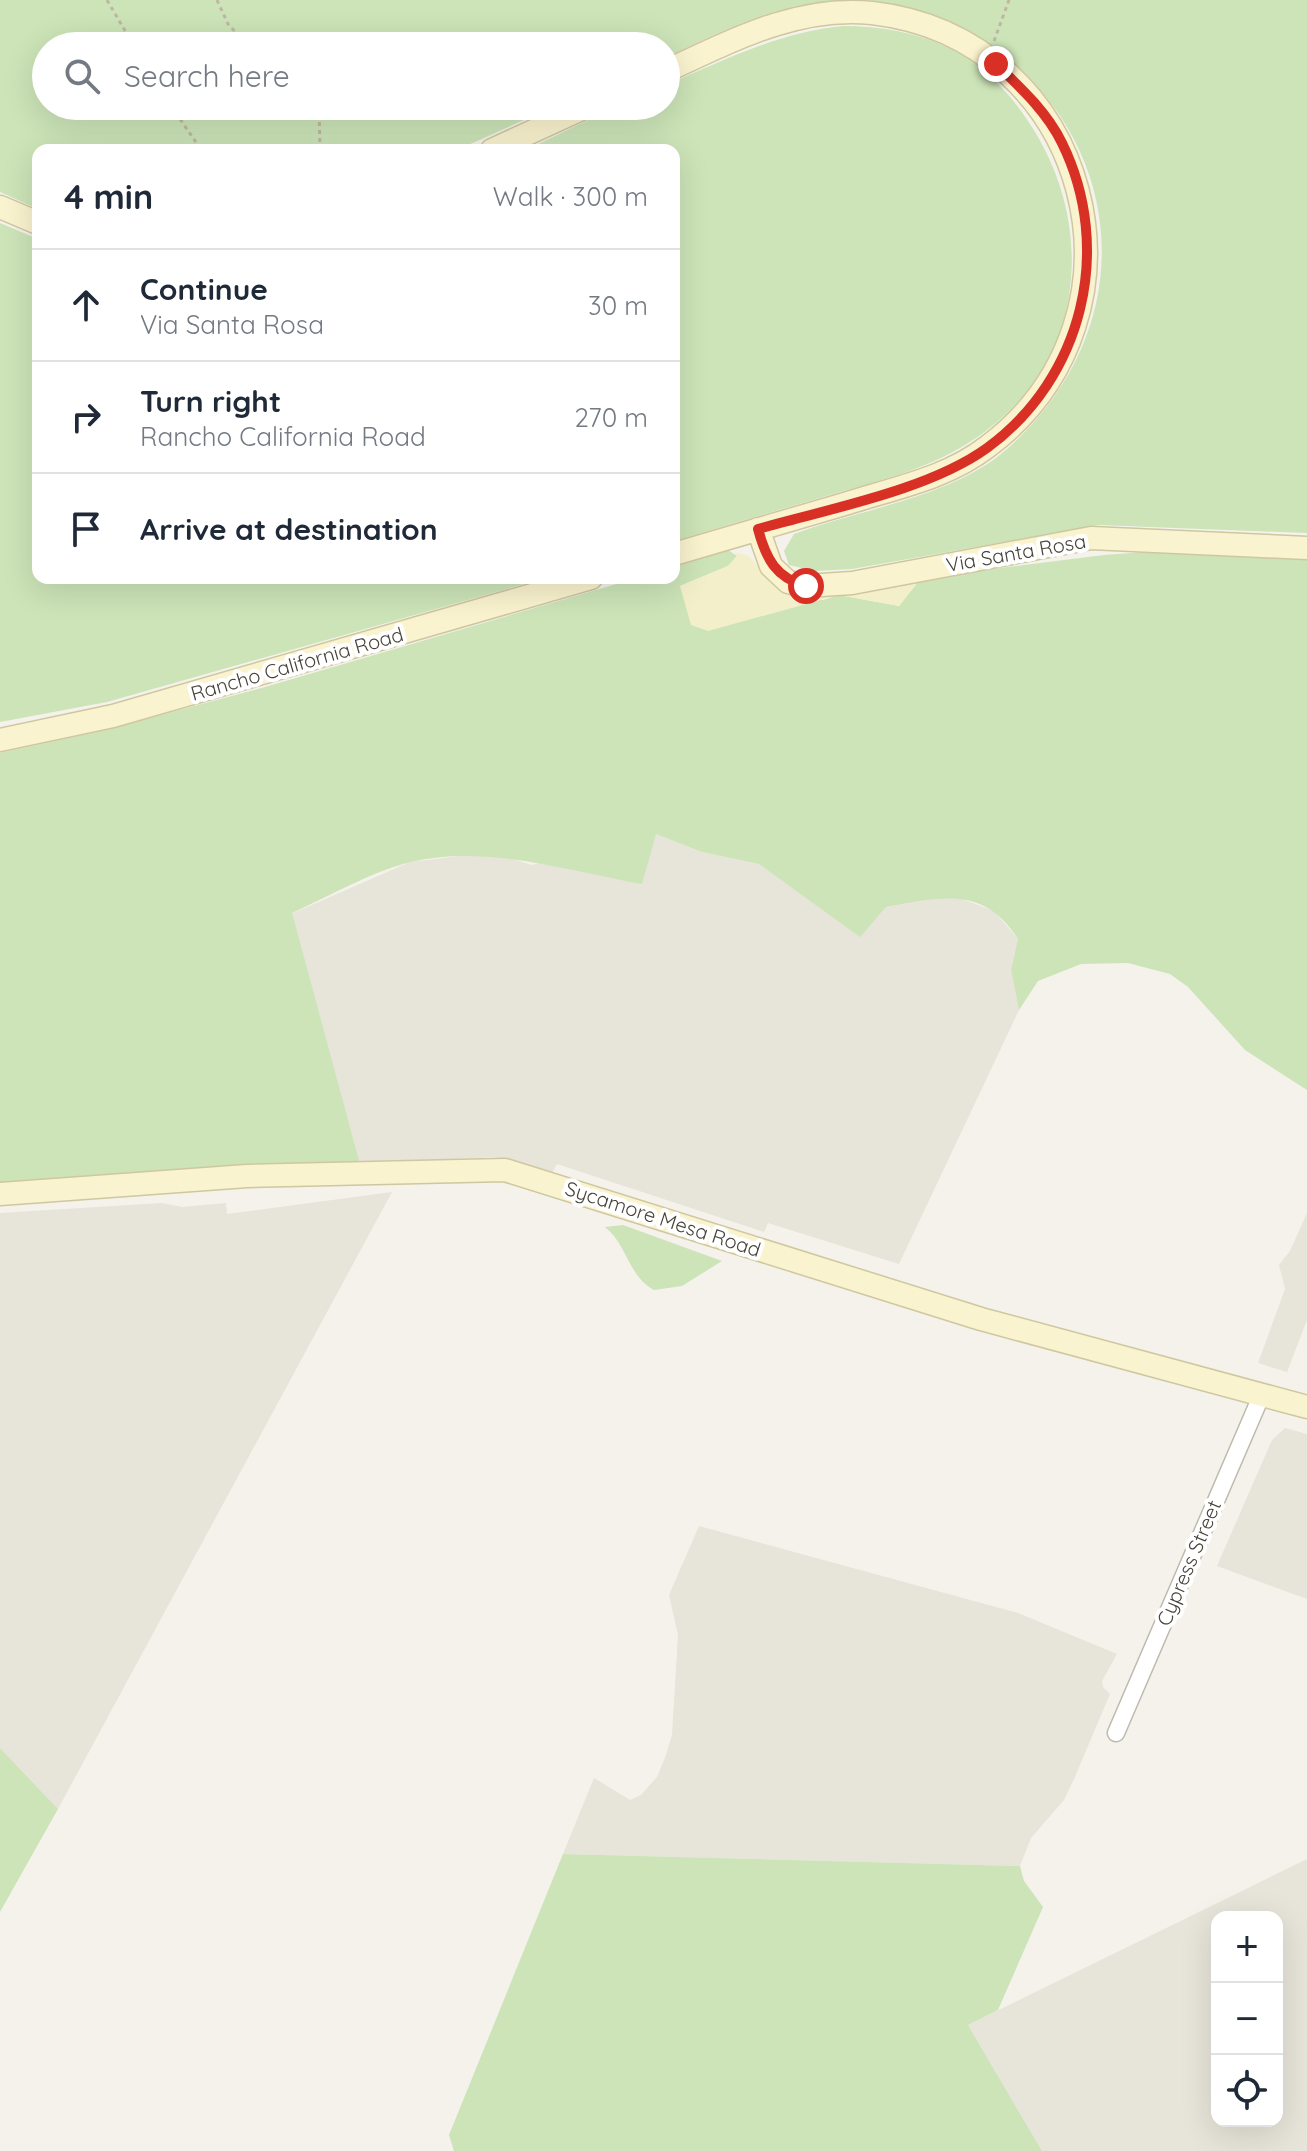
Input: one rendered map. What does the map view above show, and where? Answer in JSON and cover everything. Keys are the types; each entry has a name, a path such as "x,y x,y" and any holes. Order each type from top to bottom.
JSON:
{"street":[{"path":"680,65 781,21 832,13 870,13 909,19 969,44 1025,92 1061,142 1085,216 1085,290 1077,325 1061,360 1018,421 986,448 953,468 680,552"},
{"path":"505,144 557,120"},
{"path":"0,207 32,220"},
{"name":"Via Santa Rosa","path":"758,529 771,566 788,582 806,586 852,583 1091,538 1307,548"},
{"name":"Rancho California Road","path":"0,740 169,701 570,584"},
{"name":"Sycamore Mesa Road","path":"0,1194 247,1176 505,1170 981,1319 1307,1407"},
{"name":"Cypress Street","path":"1116,1733 1262,1394"}],"path":[{"path":"107,0 126,32"},
{"path":"217,0 229,26 236,32"},
{"path":"988,59 1009,0"},
{"path":"181,120 197,144"},
{"path":"319,120 320,144"}],"shaded area":[{"path":"656,834 702,852 759,864 860,936 886,907 954,896 994,911 1018,939 1011,970 1019,1010 899,1264 768,1223 764,1232 557,1164 552,1173 494,1157 360,1164 291,914 410,862 468,855 503,856 532,865"},
{"path":"392,1192 58,1809 0,1748 0,1213 162,1203 182,1207 226,1203 227,1214"},
{"path":"1307,1213 1307,1320 1287,1372 1258,1363 1285,1289 1279,1265 1290,1251"},
{"path":"1285,1428 1307,1434 1307,1599 1217,1566 1272,1440"},
{"path":"699,1526 1018,1613 1117,1654 1102,1681 1110,1694 1074,1779 1064,1800 1031,1838 1020,1866 563,1854 594,1778 630,1800 641,1795 657,1777 665,1758 672,1735 678,1635 669,1595"},
{"path":"1307,1859 1307,2151 1042,2151 968,2025"}],"green space":[{"path":"0,0 848,0 799,5 776,11 680,51 680,32 32,32 32,120 524,120 470,144 32,144 32,206 0,192"},
{"path":"869,0 1307,0 1307,533 1099,525 852,569 815,571 789,565 784,551 794,534 934,490 985,465 1007,449 1061,386 1092,318 1102,247 1091,179 1060,116 1012,63 948,23"},
{"path":"870,27 923,38 961,54 1003,89 1028,121 1050,160 1064,200 1071,242 1070,284 1062,325 1045,364 1021,399 969,443 930,463 889,478 680,539 680,144 538,144 588,120 680,120 680,79 753,48 820,29"},
{"path":"0,223 32,236 32,584 524,584 107,702 0,722"},
{"path":"728,550 737,556 728,566 680,586 823,600 839,595 899,606 921,578 1104,555 1174,550 1307,558 1307,1090 1245,1050 1188,987 1170,974 1128,963 1081,964 1038,981 1019,1010 1011,970 1018,939 1004,921 975,902 924,900 886,907 860,937 759,864 702,852 656,834 642,884 526,861 439,857 380,872 292,913 360,1164 0,1187 0,753 97,732 265,687 617,584 680,584 680,565"},
{"path":"623,1225 722,1261 682,1286 654,1290 638,1277 618,1242 605,1227"},
{"path":"0,1748 58,1809 0,1912"},
{"path":"563,1854 1020,1866 1024,1881 1043,1907 998,2010 968,2025 1042,2151 454,2151 449,2135"}],"sand":[{"path":"735,552 749,556 765,574 921,578 899,606 839,595 708,631 691,625 680,586 728,566 737,556"}],"route":[{"path":"806,586 788,582 771,566 758,529 927,479 986,448 1018,421 1041,392 1061,360 1077,325 1085,290 1088,255 1085,216 1074,174 1061,142 1044,115 996,64"}]}
